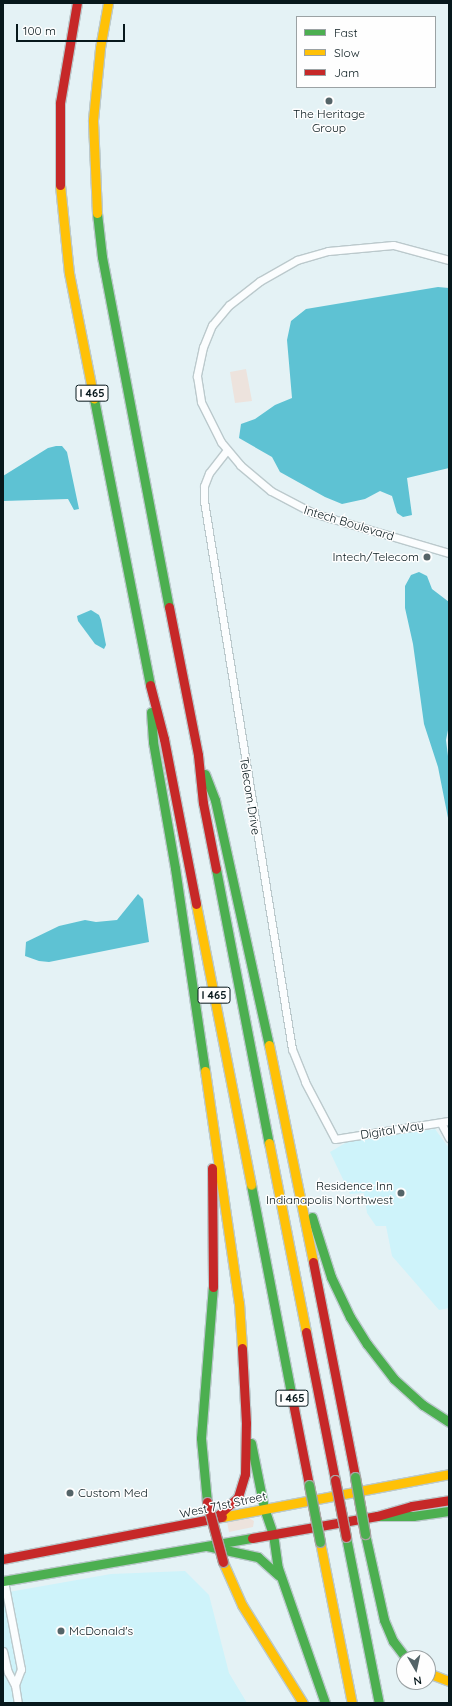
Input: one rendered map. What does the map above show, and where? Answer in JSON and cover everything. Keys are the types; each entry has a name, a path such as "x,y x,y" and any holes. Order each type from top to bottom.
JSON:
{"main road":[{"name":"I 465","path":"77,3 60,103 60,169 64,238 74,300 149,680 164,739 352,1703"},
{"name":"I 465","path":"108,3 100,48 94,120 97,219 102,257 198,755 203,803 379,1703"},
{"path":"149,680 153,742 176,875 210,1120 235,1268 246,1423 244,1483 232,1505 215,1518"},
{"path":"198,755 215,800 285,1117 384,1620 393,1641 400,1650"},
{"path":"285,1117 331,1277 358,1332 394,1379 447,1421"},
{"path":"210,1120 214,1274 201,1451 207,1502 223,1562 242,1605 303,1703"},
{"path":"246,1423 264,1508 273,1534 276,1559 282,1581 325,1703"},
{"name":"West 71st Street","path":"3,1559 264,1508 449,1474"},
{"path":"3,1579 207,1546 377,1516 412,1506 449,1500"},
{"path":"377,1516 413,1516 449,1511"},
{"path":"207,1546 258,1557 274,1569 282,1581"},
{"path":"436,1677 449,1681"}],"street":[{"name":"Intech Boulevard","path":"449,260 405,246 363,246 328,250 297,260 260,281 229,305 212,325 203,347 197,376 201,402 211,426 227,450 251,476 293,504 319,515 449,553"},
{"name":"Telecom Drive","path":"227,450 210,473 204,486 204,501 219,602 292,1050 305,1082 335,1140"},
{"name":"Digital Way","path":"335,1140 449,1121"},
{"path":"441,1123 449,1138"},
{"path":"3,1579 21,1669 15,1685"},
{"path":"3,1651 8,1672 15,1685 18,1703"}],"shaded area":[{"path":"246,369 252,401 235,403 230,372"},
{"path":"435,1129 449,1148 449,1308 439,1310 392,1256 386,1226 376,1226 367,1213 364,1193 350,1194 330,1152 347,1142"},
{"path":"249,1518 254,1521 253,1527 229,1532 227,1522"},
{"path":"185,1571 209,1595 229,1673 247,1703 3,1703 3,1593 111,1574"}],"water":[{"path":"438,287 449,288 449,468 407,478 412,515 403,517 397,513 392,496 380,491 365,499 342,504 325,497 280,472 272,457 239,438 241,424 255,419 275,405 292,398 287,340 291,321 306,309"},
{"path":"62,446 67,452 79,509 74,510 68,499 3,501 3,476 48,448"},
{"path":"419,572 427,576 432,589 449,602 449,725 446,740 449,764 449,823 438,767 424,724 413,644 405,608 405,586 411,575"},
{"path":"91,610 99,615 101,620 106,645 104,649 95,644 78,621 77,616"},
{"path":"138,894 143,899 149,942 49,962 39,961 25,956 26,942 59,926 85,920 96,922 117,920"}],"traffic: fast":[{"path":"97,213 102,257 169,607"},
{"path":"94,399 150,685"},
{"path":"151,712 153,742 175,868 205,1071"},
{"path":"205,774 215,800 269,1045"},
{"path":"216,869 269,1143"},
{"path":"251,1185 291,1393"},
{"path":"312,1217 331,1277 350,1317 367,1344 394,1379 423,1405 449,1422"},
{"path":"207,1502 201,1438 213,1287"},
{"path":"251,1443 264,1508 273,1534 278,1568 325,1703"},
{"path":"355,1477 365,1534"},
{"path":"309,1485 320,1542"},
{"path":"377,1516 413,1516 449,1511"},
{"path":"365,1534 384,1620 393,1641 400,1650"},
{"path":"346,1537 379,1703"},
{"path":"3,1581 252,1538"},
{"path":"207,1546 258,1557 279,1576"}],"traffic: slow":[{"path":"97,213 93,120 100,48 108,3"},
{"path":"60,185 69,273 94,399"},
{"path":"196,904 251,1185"},
{"path":"269,1045 313,1262"},
{"path":"205,1071 239,1303 242,1348"},
{"path":"269,1143 306,1332"},
{"path":"222,1517 449,1474"},
{"path":"320,1542 352,1703"},
{"path":"223,1562 242,1605 303,1703"},
{"path":"436,1676 449,1681"}],"traffic: jam":[{"path":"60,185 60,103 77,3"},
{"path":"169,607 198,755 203,803 216,869"},
{"path":"150,685 164,739 196,904"},
{"path":"212,1168 213,1287"},
{"path":"313,1262 355,1477"},
{"path":"306,1332 335,1480"},
{"path":"215,1518 238,1497 245,1474 246,1423 242,1348"},
{"path":"291,1393 309,1485"},
{"path":"335,1480 346,1537"},
{"path":"252,1538 377,1516 412,1506 449,1500"},
{"path":"207,1502 223,1562"},
{"path":"3,1559 222,1517"}],"place":[{"name":"The Heritage Group","path":"329,101"},
{"name":"Intech/Telecom","path":"427,557"},
{"name":"Residence Inn Indianapolis Northwest","path":"401,1193"},
{"name":"Custom Med","path":"70,1493"},
{"name":"McDonald's","path":"61,1631"}]}
